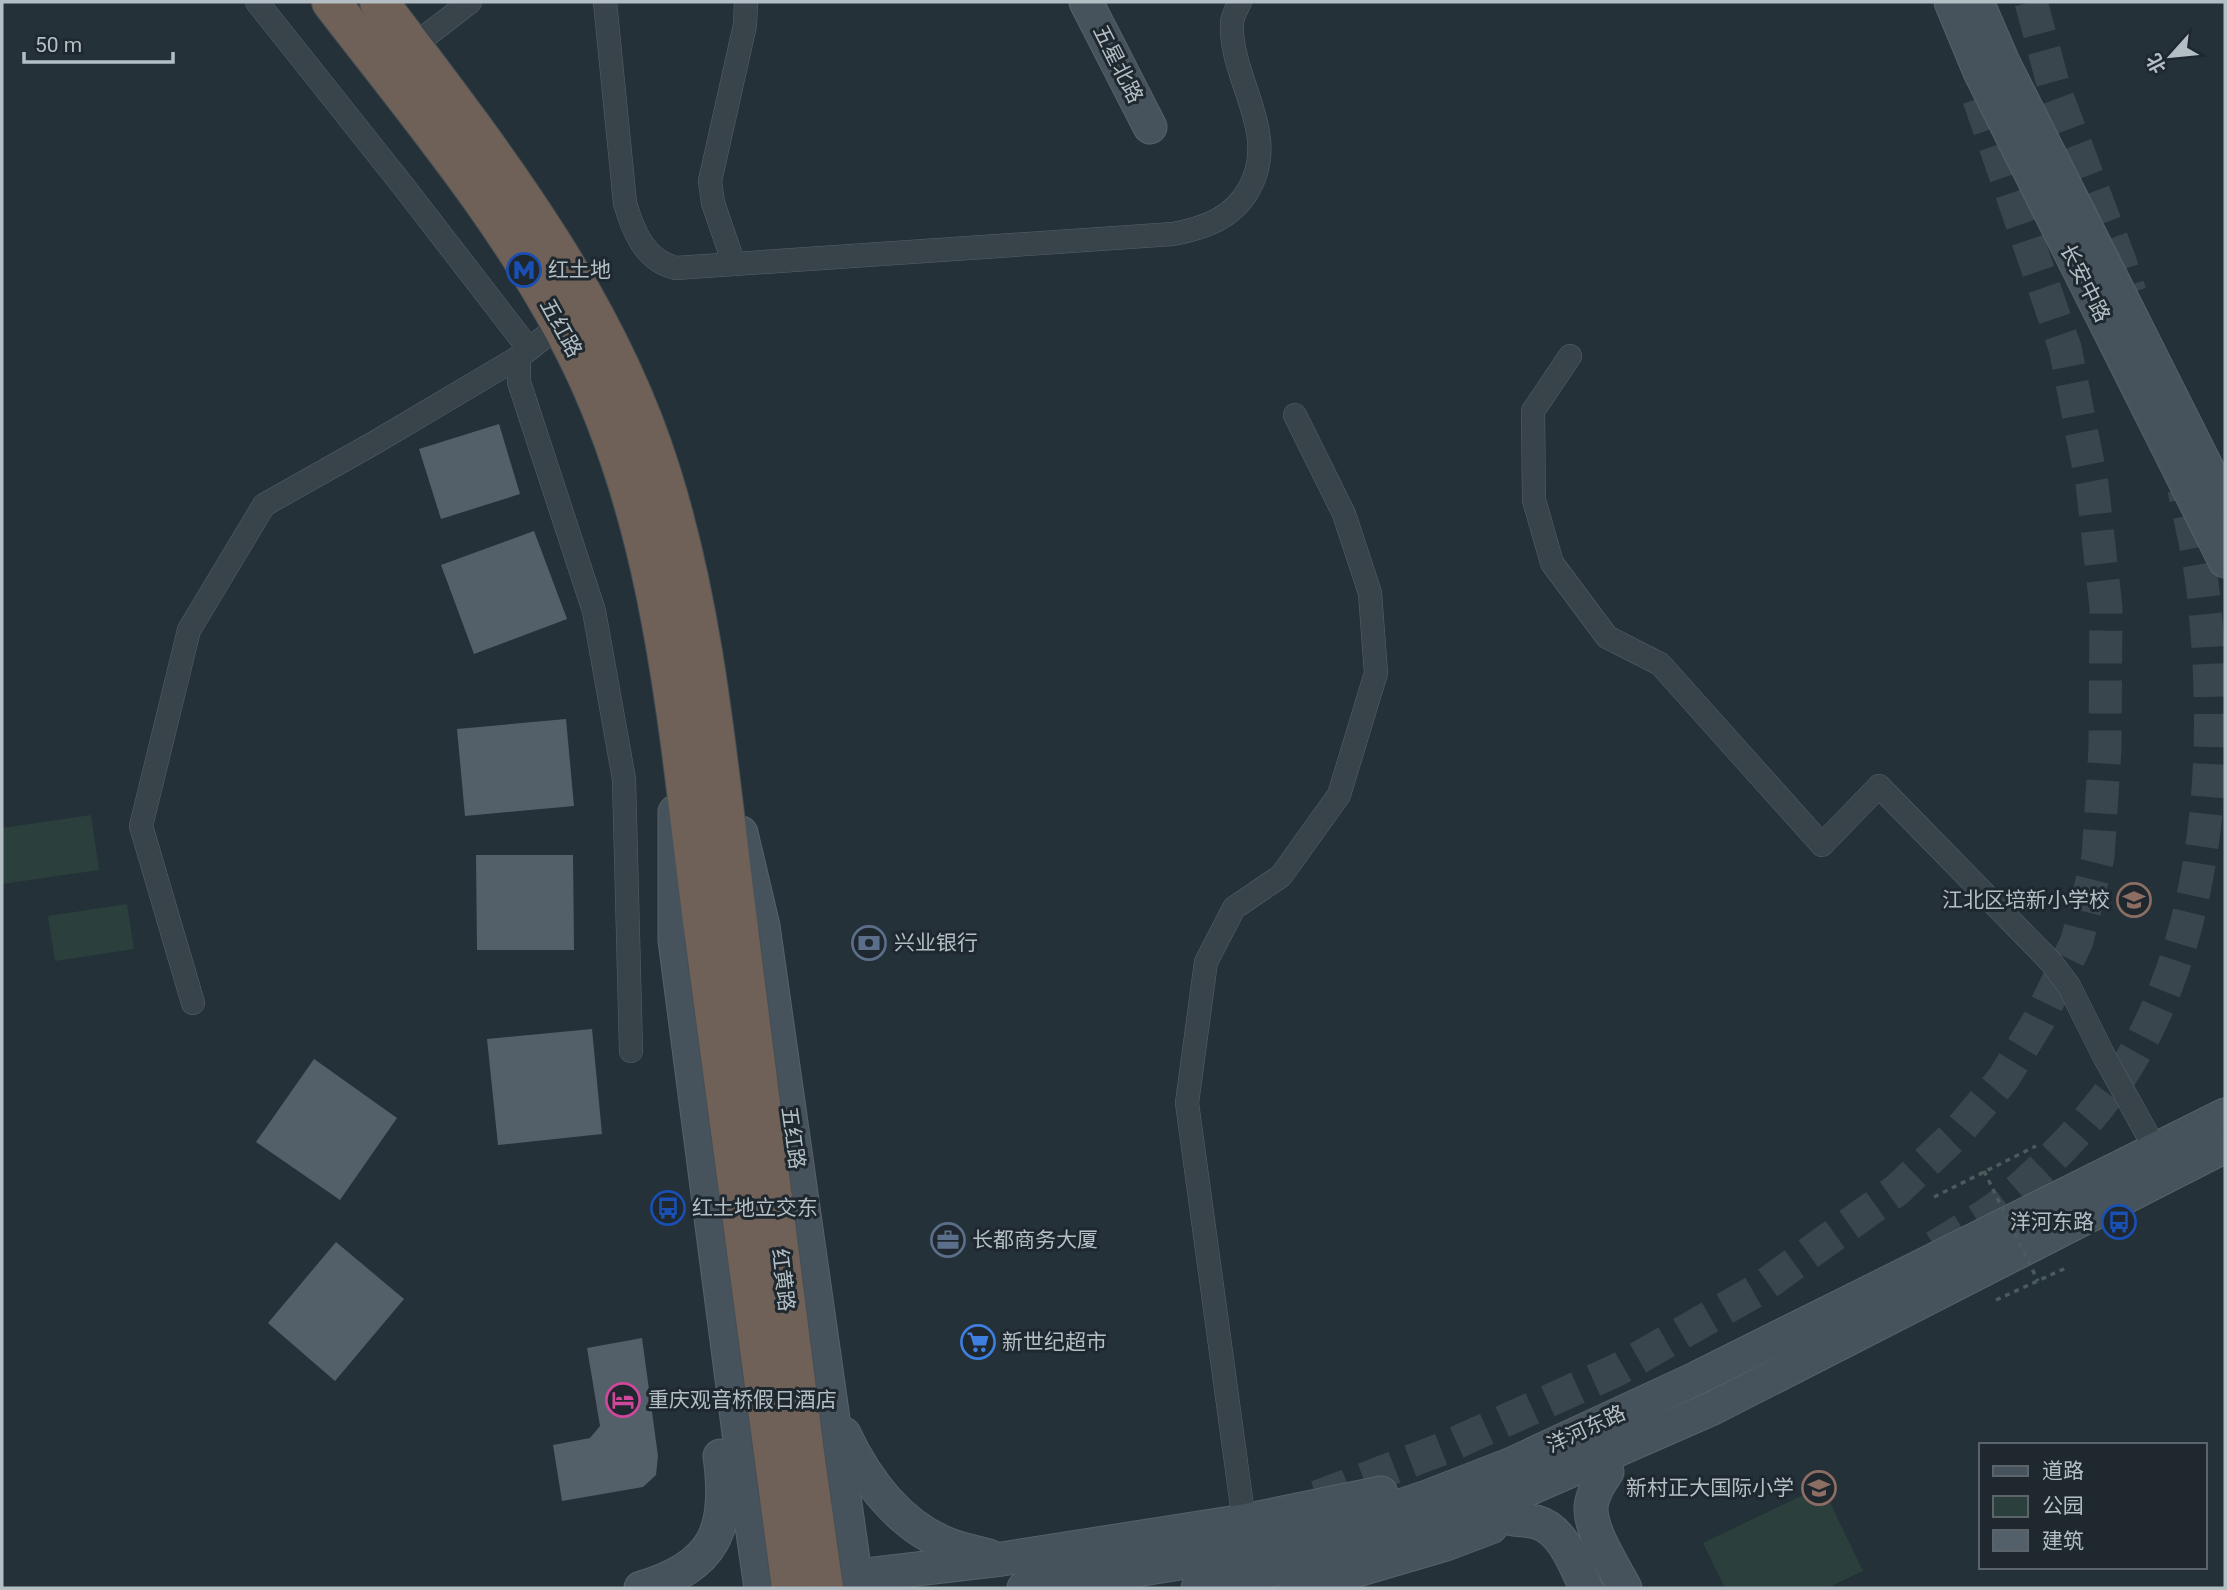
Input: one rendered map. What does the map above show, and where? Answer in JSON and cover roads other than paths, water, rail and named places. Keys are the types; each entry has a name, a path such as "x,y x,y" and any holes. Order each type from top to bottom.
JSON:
{"highway":[{"name":"五红路","path":"331,2 506,236 577,355 629,490 647,550 660,615 692,705"},
{"name":"五红路","path":"379,2 535,215 575,278 607,338 660,468 696,603 692,705 722,933"},
{"name":"红黄路","path":"722,933 805,1453 846,1585"},
{"name":"红黄路","path":"722,933 761,1588"}],"main road":[{"name":"五星北路","path":"1086,2 1150,127"},
{"name":"长安中路","path":"1951,2 1980,72 2225,561"},
{"name":"长安中路","path":"1977,2 2009,75 2225,504"},
{"name":"五红路","path":"692,705 675,940 761,1588"},
{"name":"五红路","path":"692,705 763,926 832,1409 846,1585"},
{"name":"洋河东路","path":"1024,1588 1180,1563 1314,1535 1427,1497 1512,1464 1697,1378 2225,1115"},
{"name":"洋河东路","path":"1198,1588 1319,1558 1435,1524 1524,1491 1713,1408 2225,1146"},
{"path":"641,1588 673,1576 697,1560 714,1540 722,1519 725,1491 713,1397 720,1286"},
{"path":"1296,1588 1336,1581 1533,1511 1607,1472 1713,1408"},
{"path":"738,1422 756,1436 774,1441 788,1440 820,1425 832,1409 856,1461 874,1487 895,1509 921,1529 950,1545 1002,1559"},
{"path":"761,1588 846,1585 1244,1521 1512,1464"},
{"path":"1607,1472 1597,1488 1591,1507 1595,1529 1625,1588"},
{"path":"1513,1519 1538,1522 1552,1531 1564,1545 1586,1588"},
{"path":"977,1588 983,1575 1002,1559"}],"street":[{"path":"257,2 396,176 524,353 519,382 594,611 621,766 631,1051"},
{"path":"413,46 470,2"},
{"path":"605,2 625,203 635,232 652,257 663,265 676,268 1173,234 1217,221 1232,211 1245,195 1260,161 1260,139 1234,42 1232,19 1240,2"},
{"path":"734,264 713,202 710,181 745,25 746,2"},
{"path":"193,1003 141,826 189,630 264,505 524,353 560,325"},
{"path":"1570,356 1533,411 1534,500 1552,563 1607,637 1660,664 1822,845 1879,786 2051,961 2069,986 2156,1150"},
{"path":"1244,1521 1187,1103 1206,962 1234,908 1281,876 1339,795 1376,673 1370,593 1344,514 1295,415"}],"tunnel":[{"path":"2031,2 2055,91 2130,293"},
{"path":"1317,1497 1442,1449 1617,1370 1759,1289 1897,1190 1957,1133 2003,1079 2039,1020 2077,941 2098,857 2105,748 2106,607 2092,484 2065,348 1973,82"},
{"path":"1935,1247 2010,1197 2077,1132 2112,1089 2145,1033 2171,974 2190,911 2202,845 2209,779 2208,647 2200,571 2184,489"}],"place":[{"name":"红土地","path":"524,270"},
{"name":"江北区培新小学校","path":"2134,900"},
{"name":"兴业银行","path":"869,943"},
{"name":"红土地立交东","path":"668,1208"},
{"name":"洋河东路","path":"2119,1222"},
{"name":"长都商务大厦","path":"948,1240"},
{"name":"新世纪超市","path":"978,1342"},
{"name":"重庆观音桥假日酒店","path":"623,1400"},
{"name":"新村正大国际小学","path":"1819,1488"}]}
